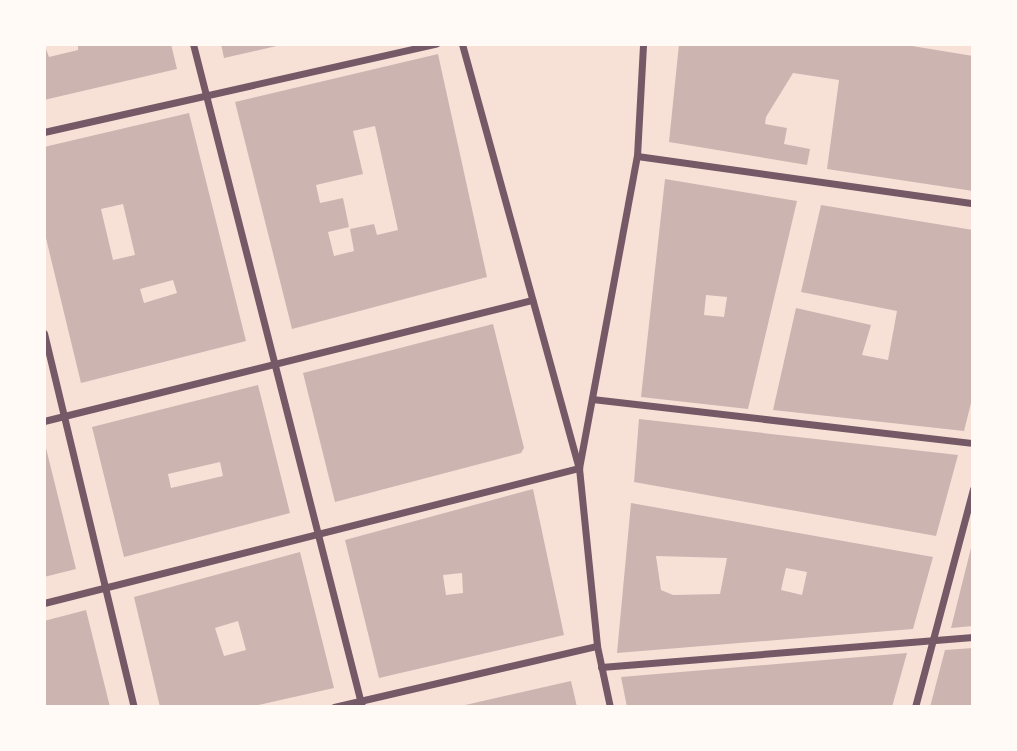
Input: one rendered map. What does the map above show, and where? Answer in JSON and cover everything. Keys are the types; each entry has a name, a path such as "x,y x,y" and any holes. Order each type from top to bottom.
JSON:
{"street":[{"path":"193,44 278,364 317,533 361,704"},
{"path":"44,132 436,44"},
{"path":"461,44 579,468 597,646 610,707"},
{"path":"579,468 637,156 643,44"},
{"path":"637,156 973,202"},
{"path":"44,421 532,300"},
{"path":"44,333 66,415 134,707"},
{"path":"592,399 973,443"},
{"path":"44,603 579,468"},
{"path":"915,707 973,489"},
{"path":"601,667 973,637"},
{"path":"334,707 361,704 597,646"}],"building":[{"path":"44,44 49,57 78,50 78,44 171,44 177,69 44,100"},
{"path":"221,44 281,44 281,45 224,58"},
{"path":"679,44 900,44 973,56 973,191 827,169 839,80 793,73 766,117 765,124 787,128 784,144 810,149 807,165 669,142"},
{"path":"438,54 487,277 292,329 235,102","holes":["375,126 398,230 377,235 374,224 350,229 354,251 334,256 328,232 349,227 343,198 320,203 316,185 363,174 353,131"]},
{"path":"189,113 246,341 81,383 44,230 44,147","holes":["123,204 135,255 113,260 101,209","173,280 177,293 144,303 140,289"]},
{"path":"665,179 797,201 748,409 641,397","holes":["706,295 727,297 724,317 704,315"]},
{"path":"821,205 973,230 973,395 964,431 773,410 796,308 871,325 862,355 888,360 897,311 801,292"},
{"path":"493,324 524,448 521,453 335,502 303,373"},
{"path":"258,385 290,513 124,557 92,427","holes":["220,462 223,476 171,488 168,474"]},
{"path":"639,419 958,455 936,536 634,482"},
{"path":"44,440 76,569 44,577"},
{"path":"533,489 564,635 379,678 345,540","holes":["462,573 463,593 446,595 443,575"]},
{"path":"631,503 933,557 913,629 617,653","holes":["656,556 727,558 720,594 673,595 661,590","786,568 807,572 802,595 781,590"]},
{"path":"972,544 973,626 951,628"},
{"path":"300,552 334,688 250,707 160,707 134,597","holes":["238,621 246,650 224,656 215,628"]},
{"path":"86,610 110,707 44,707 44,621"},
{"path":"973,648 973,707 930,707 945,650"},
{"path":"907,653 892,707 627,707 621,677"},
{"path":"571,681 577,707 461,707 461,706"}]}
